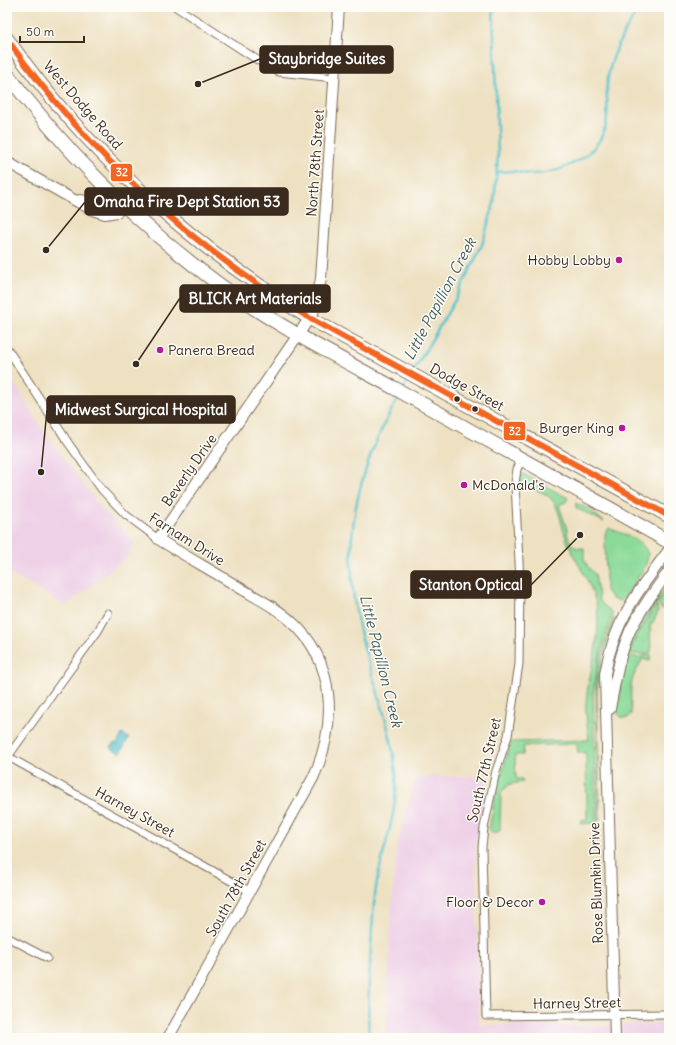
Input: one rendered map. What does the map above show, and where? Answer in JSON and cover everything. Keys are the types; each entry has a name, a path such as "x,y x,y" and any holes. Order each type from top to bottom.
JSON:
{"highway":[{"name":"West Dodge Road","path":"7,39 66,113 139,189"},
{"path":"7,74 55,134 124,204 204,273 251,306 299,335 669,542"},
{"name":"Dodge Street","path":"139,189 170,218 219,257 267,292 311,319 388,362 669,516"}],"main road":[{"name":"North 78th Street","path":"311,319 318,297 321,279 339,7"},
{"path":"7,162 72,198 95,203 124,204 139,189"},
{"name":"Beverly Drive","path":"158,539 311,319"},
{"name":"Farnam Drive","path":"158,539 275,608 298,628 309,642 317,658 328,692 330,721 324,749"},
{"name":"Rose Blumkin Drive","path":"615,1038 605,674 615,632 630,603 669,550"},
{"name":"Rose Blumkin Drive","path":"606,726 618,668 627,638 647,602 669,571"},
{"name":"South 78th Street","path":"168,1038 312,778 324,749"}],"street":[{"path":"176,7 259,61 279,72 334,78"},
{"name":"Farnam Drive","path":"7,348 69,444 102,490 126,515 158,539"},
{"name":"South 77th Street","path":"486,1016 482,847 484,828 496,771 508,736 519,664 520,581 515,484 517,469 522,459"},
{"path":"7,757 98,631 108,613"},
{"name":"Harney Street","path":"7,757 250,891"},
{"path":"7,936 47,958"},
{"name":"Harney Street","path":"486,1016 669,1014"}],"shaded area":[{"path":"7,372 46,435 102,509 135,543 129,555 66,606 7,572"},
{"path":"490,776 475,845 479,1025 607,1026 669,1022 669,1038 387,1038 390,932 397,845 416,777"}],"green space":[{"path":"523,474 568,498 566,502 559,505 568,536 572,545 577,548 584,548 584,559 588,567 595,574 601,603 613,613 600,651 593,693 596,823 581,824 580,822 581,820 587,819 586,753 578,753 577,744 524,746 523,755 515,755 516,779 522,779 523,782 510,784 501,792 500,831 492,833 489,829 498,784 511,742 589,740 586,717 587,693 598,632 595,599 587,579 571,551 555,504 544,493 520,488 520,477"},
{"path":"576,503 589,509 604,522 576,508"},
{"path":"609,528 637,540 648,554 646,566 622,601 612,599 606,590 605,534"},
{"path":"669,581 669,587 639,630 632,645 621,676 615,712 615,693 631,639 648,610"},
{"path":"669,590 669,607 661,609 658,603"},
{"path":"657,605 658,612 652,624 650,624 651,652 642,655 630,653 637,636"},
{"path":"614,617 614,622 604,652 597,690 600,819 598,823 596,681 601,653"},
{"path":"651,654 650,661 643,659 631,685 631,714 628,718 622,718 617,713 623,673 629,655 639,658"}],"water":[{"path":"122,734 129,738 120,753 111,748 114,743 117,744"}],"waterway":[{"name":"Little Papillion Creek","path":"414,370 455,300 482,245 494,203 498,155 493,7"},
{"path":"497,172 513,171 531,174 557,170 579,160 596,145 606,124 607,84 611,64 624,34 641,7"},
{"name":"Little Papillion Creek","path":"403,389 410,378"},
{"name":"Little Papillion Creek","path":"369,1038 368,1002 373,909 378,876 393,813 396,775 391,743 383,710 364,647 356,613 352,580 351,548 354,517 370,456 400,395"}],"transit line":[{"name":"32","path":"7,39 38,81 107,159 184,229 225,261 267,291 311,319 669,516"}],"place":[{"name":"Staybridge Suites","path":"198,84"},
{"name":"Omaha Fire Dept Station 53","path":"46,250"},
{"name":"Hobby Lobby","path":"619,260"},
{"name":"Panera Bread","path":"160,350"},
{"name":"BLICK Art Materials","path":"136,364"},
{"name":"Burger King","path":"622,428"},
{"name":"Midwest Surgical Hospital","path":"41,472"},
{"name":"McDonald's","path":"464,485"},
{"name":"Stanton Optical","path":"580,535"},
{"name":"Floor & Decor","path":"542,902"}]}
